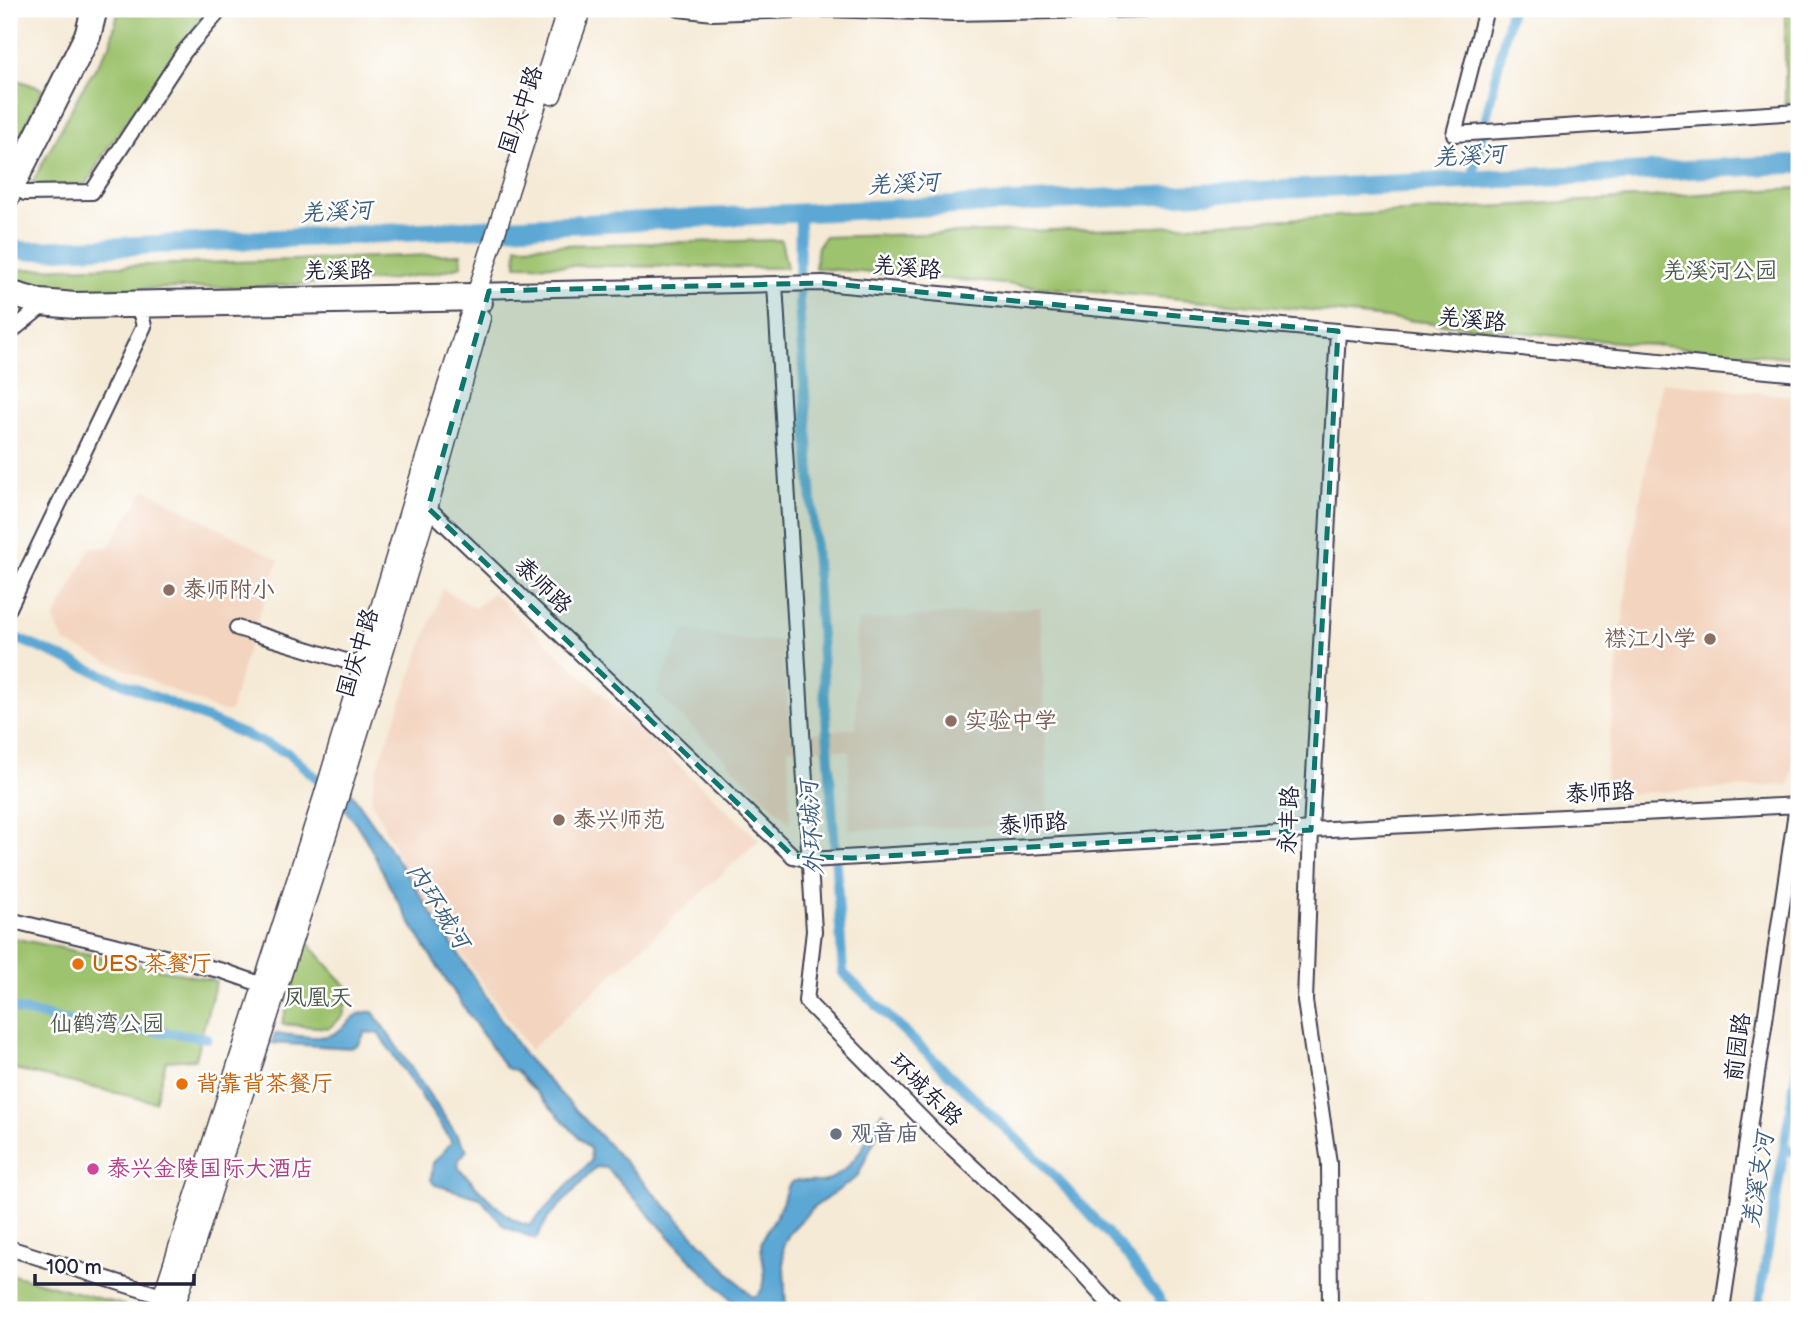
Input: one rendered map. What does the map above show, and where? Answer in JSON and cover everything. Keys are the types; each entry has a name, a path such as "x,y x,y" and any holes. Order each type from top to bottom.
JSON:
{"main road":[{"name":"国庆中路","path":"168,1304 338,774 428,508 482,296 568,9"},
{"name":"国庆中路","path":"520,175 582,9"},
{"name":"国庆中路","path":"338,774 362,666 414,495 482,296"},
{"name":"国庆中路","path":"168,1304 263,985 330,802"}],"street":[{"path":"9,203 62,89 89,9"},
{"path":"9,181 93,37 100,9"},
{"path":"24,193 92,192 184,52 221,9"},
{"path":"679,9 713,13 823,9 955,13 1144,9"},
{"path":"1486,9 1454,134 1799,112"},
{"name":"羌溪路","path":"10,295 41,302 75,300 138,304 482,296 823,283 1799,374"},
{"path":"775,284 816,860"},
{"path":"9,323 14,318 16,308 10,295"},
{"path":"9,334 41,302"},
{"path":"9,608 144,326 138,304"},
{"name":"永丰路","path":"1330,1310 1329,1163 1305,1001 1311,830 1338,331"},
{"name":"泰师路","path":"414,495 793,856 816,860 1798,801"},
{"path":"237,628 362,666"},
{"name":"前园路","path":"1722,1310 1798,801"},
{"name":"环城东路","path":"816,860 814,931 806,1001 932,1129 1051,1240 1115,1310"},
{"path":"9,920 223,971 263,985"},
{"path":"9,1248 168,1304"}],"highlighted area":[{"path":"823,283 1338,331 1311,830 852,858 793,856 428,508 489,291"}],"shaded area":[{"name":"襟江小学","path":"1662,382 1799,397 1799,729 1789,785 1603,795 1631,549"},
{"name":"泰师附小","path":"145,489 279,560 250,640 230,712 217,710 64,642 54,619 91,547 108,547"},
{"name":"泰兴师范","path":"443,589 475,608 493,593 759,840 530,1050 408,877 371,799 376,771"},
{"name":"实验中学","path":"1040,607 1049,824 849,830 849,750 788,748 790,823 656,692 684,629 742,640 781,641 791,735 856,728 857,621"}],"green space":[{"path":"119,9 208,9 109,146 86,185 31,185 81,91 110,45"},
{"path":"1785,9 1799,9 1799,101 1785,104"},
{"path":"9,77 43,89 9,158"},
{"name":"羌溪河公园","path":"1799,188 1799,358 1584,339 1311,310 815,268 818,246 824,237 1155,227"},
{"path":"781,240 787,268 516,265 517,246"},
{"path":"461,254 462,266 386,280 248,287 68,290 9,279 9,270"},
{"name":"仙鹤湾公园","path":"9,937 216,981 195,1059 166,1061 155,1102 9,1068"},
{"name":"凤凰天","path":"306,941 349,989 343,1016 329,1028 282,1024"},
{"path":"9,1274 124,1305 127,1310 9,1310"}],"water":[{"path":"350,791 524,1055 751,1296 756,1296 763,1286 762,1242 790,1184 794,1181 821,1182 836,1176 860,1152 882,1112 886,1116 857,1177 813,1208 790,1232 783,1246 786,1310 742,1310 691,1260 607,1168 596,1167 548,1218 536,1239 505,1227 480,1198 435,1185 431,1180 433,1163 452,1142 379,1034 365,1032 359,1044 351,1048 271,1043 275,1034 310,1037 331,1035 360,1013 373,1012 467,1150 458,1161 459,1168 503,1211 522,1223 530,1225 591,1161 590,1149 516,1071 506,1068 447,982 405,914 366,839 345,809"}],"waterway":[{"path":"1472,179 1511,9"},
{"name":"羌溪河","path":"9,248 27,251 1799,164"},
{"name":"外环城河","path":"800,212 799,305 843,973 1043,1164 1120,1247 1168,1310"},
{"name":"内环城河","path":"9,635 288,753 356,815"},
{"path":"9,1008 76,1023 92,1022 207,1038"},
{"name":"羌溪支河","path":"1758,1310 1799,1056"},
{"path":"1784,1150 1799,1152"}],"place":[{"name":"泰师附小","path":"169,590"},
{"name":"襟江小学","path":"1710,639"},
{"name":"实验中学","path":"951,721"},
{"name":"泰兴师范","path":"559,820"},
{"name":"UES 茶餐厅","path":"78,964"},
{"name":"背靠背茶餐厅","path":"182,1084"},
{"name":"观音庙","path":"836,1134"},
{"name":"泰兴金陵国际大酒店","path":"93,1169"}]}
